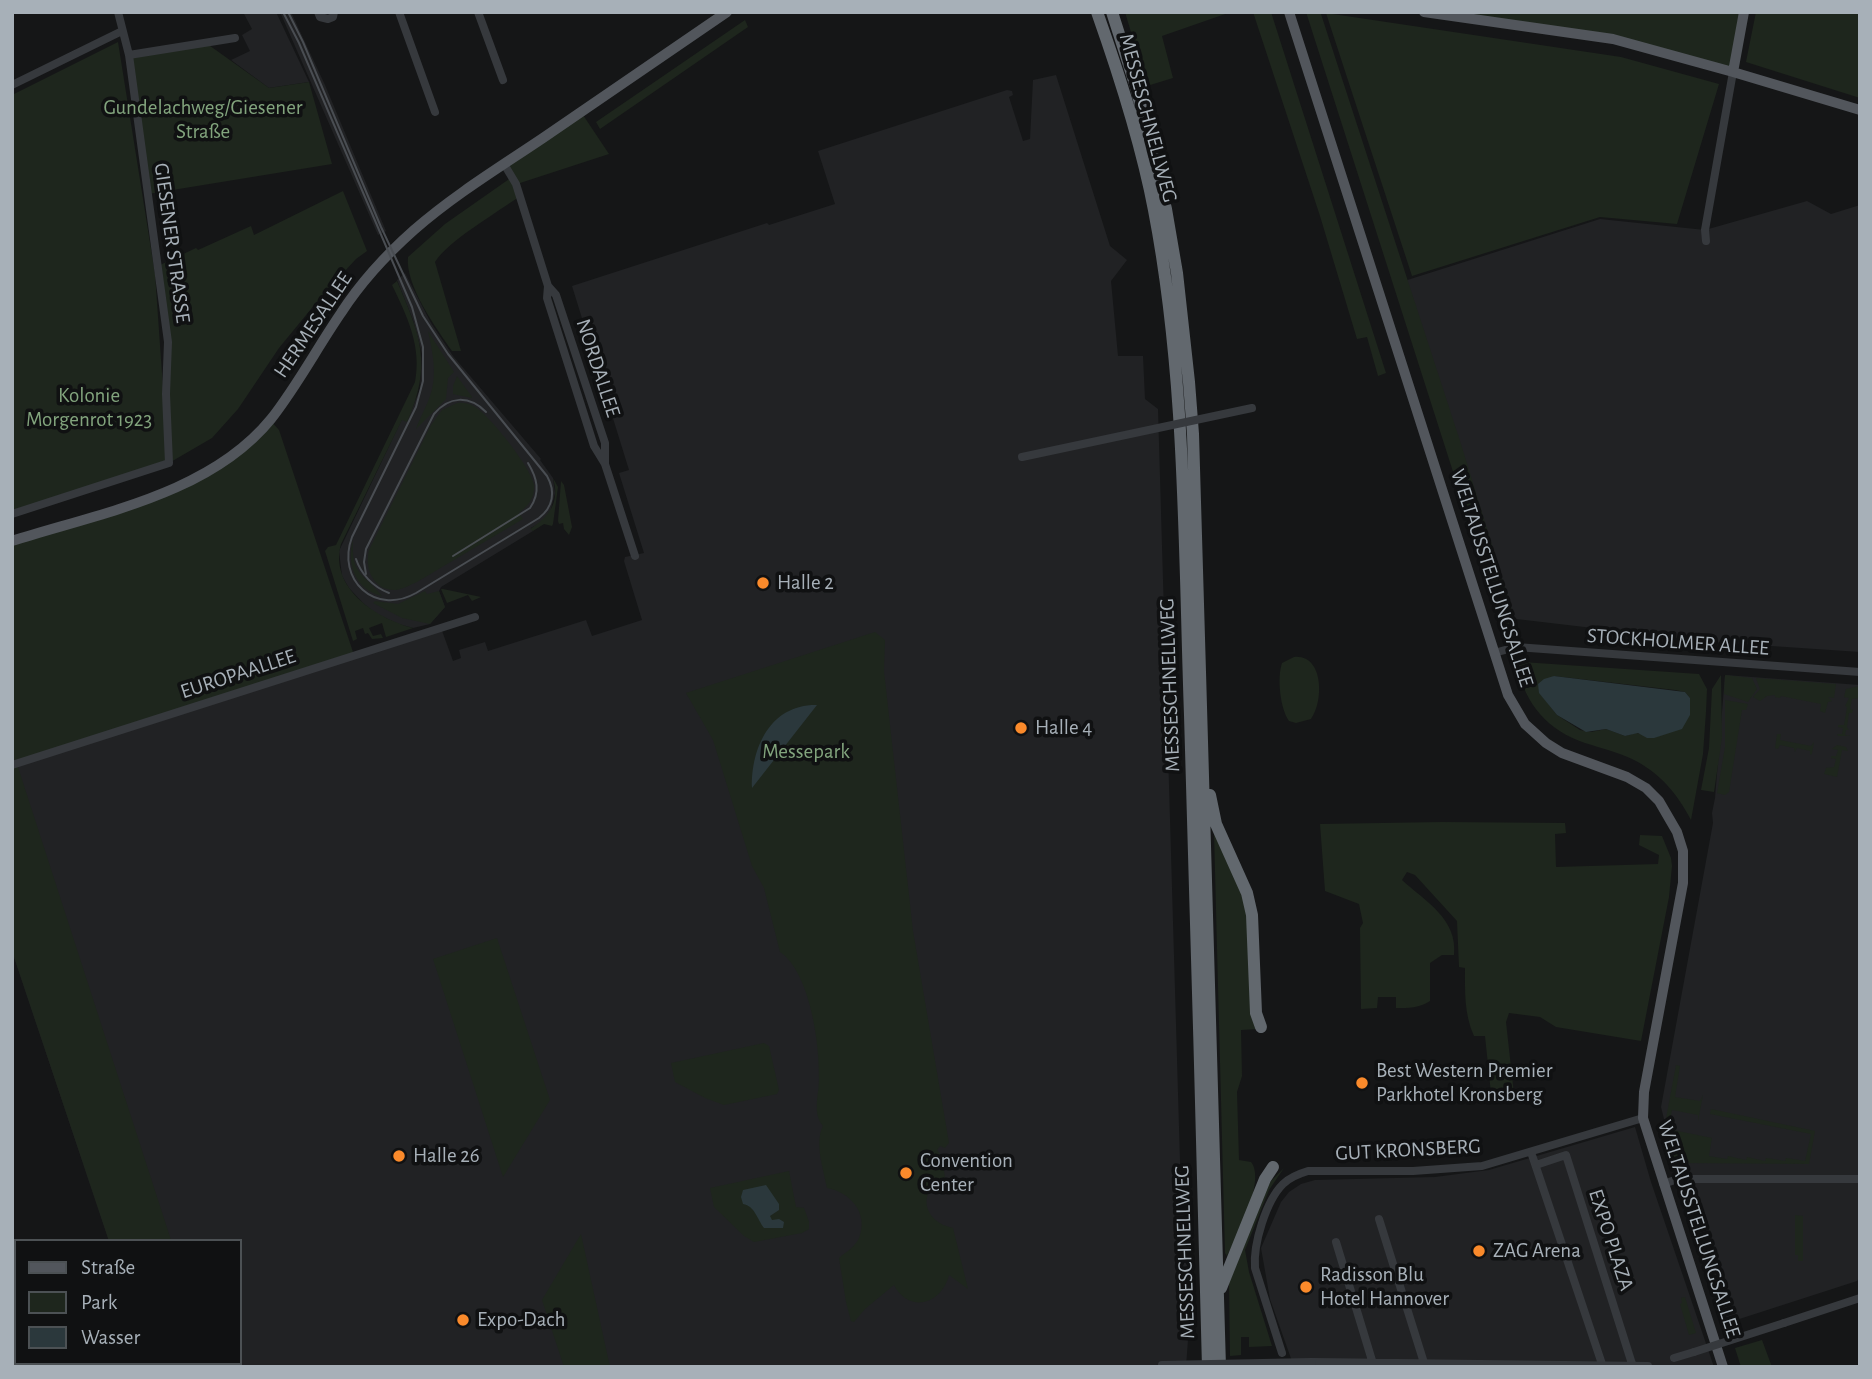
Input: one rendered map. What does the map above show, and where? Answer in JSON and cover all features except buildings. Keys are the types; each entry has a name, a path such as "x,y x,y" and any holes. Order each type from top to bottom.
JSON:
{"highway":[{"name":"MESSESCHNELLWEG","path":"1097,12 1124,90 1149,186 1165,274 1177,382 1191,760 1208,1367"},
{"name":"MESSESCHNELLWEG","path":"1112,12 1156,162 1177,273 1193,434 1220,1367"},
{"path":"1203,761 1216,824 1247,893 1252,915 1256,1013 1261,1027"},
{"path":"1218,1295 1265,1179 1273,1167"}],"main road":[{"name":"HERMESALLEE","path":"12,541 171,491 201,477 232,456 270,420 342,310 375,269 414,230 504,164 727,12"},
{"name":"WELTAUSSTELLUNGSALLEE","path":"1289,12 1508,695 1525,724 1546,743 1562,753 1627,776 1646,788 1669,816 1684,851 1683,883 1644,1092 1643,1118 1723,1367"},
{"path":"1424,12 1613,39 1860,110"},
{"path":"1733,72 1744,12"}],"street":[{"name":"GIESENER STRASSE","path":"12,514 169,463 166,394 168,342 129,55 118,12"},
{"path":"318,15 318,12 320,18 328,19 334,12"},
{"path":"399,12 435,112"},
{"path":"478,12 503,80"},
{"path":"12,85 122,32"},
{"path":"129,55 235,38"},
{"path":"1706,241 1705,230 1733,72"},
{"name":"NORDALLEE","path":"504,164 516,184 548,286 556,295 605,443 605,464 635,556"},
{"path":"1022,457 1252,408"},
{"path":"168,438 178,438"},
{"name":"EUROPAALLEE","path":"12,765 475,617"},
{"name":"STOCKHOLMER ALLEE","path":"1494,653 1516,648 1860,672"},
{"name":"GUT KRONSBERG","path":"1282,1353 1255,1268 1254,1255 1257,1238 1275,1195 1284,1183 1296,1174 1308,1171 1450,1170 1482,1166 1643,1118"},
{"path":"1531,1152 1603,1366"},
{"name":"EXPO PLAZA","path":"1536,1165 1566,1156 1633,1366"},
{"path":"1663,1184 1678,1179 1860,1179"},
{"path":"1379,1219 1425,1365"},
{"path":"1336,1242 1374,1365"},
{"path":"1674,1358 1860,1298"},
{"path":"1162,1365 1312,1362 1374,1365 1648,1366"}],"shaded area":[{"path":"243,12 276,12 309,82 269,88 231,60 250,51 242,35 252,29"},
{"path":"280,12 291,12 325,85 386,231 378,235"},
{"path":"1056,75 1110,246 1127,260 1111,281 1118,356 1143,356 1145,399 1158,409 1181,1195 1192,1285 1186,1367 48,1367 242,1365 242,1239 108,1239 12,951 12,765 441,628 453,661 461,658 459,650 485,642 488,651 586,620 592,636 642,620 624,561 625,557 644,553 619,473 629,470 572,286 767,223 769,225 835,204 818,151 1007,90 1012,91 1013,95 1009,97 1023,141 1030,139 1033,80"},
{"path":"1807,201 1831,214 1860,205 1860,652 1712,642 1508,618 1401,282 1600,219 1705,230"},
{"path":"405,273 431,323 453,356 541,459 553,478 555,493 550,513 545,520 531,528 533,531 441,587 439,591 445,607 430,624 413,628 375,613 363,603 342,576 339,551 402,419 407,421 420,389 422,354 413,320 397,280"},
{"path":"1725,675 1860,685 1860,1277 1857,1281 1727,1323 1675,1163 1661,1107 1713,823"},
{"path":"1635,1127 1714,1367 1294,1367 1270,1299 1261,1248 1281,1202 1289,1192 1301,1184 1315,1180 1435,1177 1489,1170"}],"green space":[{"path":"1125,12 1231,12 1162,36 1173,78 1147,86"},
{"path":"1253,12 1271,12 1386,373 1378,376 1367,337 1357,339"},
{"path":"1306,12 1321,14 1461,444 1518,630 1503,628"},
{"path":"1424,12 1744,12 1733,72 1649,48"},
{"path":"1756,12 1860,12 1860,98 1746,62"},
{"path":"1326,13 1621,57 1719,84 1677,224 1600,217 1412,276"},
{"path":"745,20 748,27 600,129 596,122"},
{"name":"Kolonie Morgenrot 1923","path":"118,42 155,274 166,430 168,342 158,266 251,226 254,235 343,191 367,251 356,259 320,298 279,348 238,409 212,438 169,463 12,513 12,95"},
{"name":"Gundelachweg/Giesener Straße","path":"206,43 269,88 309,82 332,164 148,194 129,55"},
{"path":"581,112 609,154 517,184 520,196 462,236 435,262 461,351 452,351 416,293 408,268 408,257 445,224 512,177 504,164"},
{"path":"397,281 417,334 420,383 407,422 402,420 341,544 339,560 342,574 359,599 384,617 413,628 386,637 382,623 369,628 373,636 381,634 383,638 372,639 368,633 365,634 363,628 355,631 357,639 353,641 325,551 336,545 415,382 415,344 408,320 392,285"},
{"path":"428,331 454,372 448,378 446,399 416,429 433,382 433,357"},
{"path":"457,376 472,397 472,398 453,394"},
{"path":"457,403 476,407 502,433 531,477 534,485 532,498 519,513 523,519 417,582 396,590 382,587 372,578 368,564 369,550 431,425 442,410"},
{"path":"270,420 279,430 354,655 17,764 171,1239 108,1239 12,951 12,541 201,477"},
{"path":"553,478 558,487 553,524 544,524 533,531 530,529 552,508 555,494"},
{"path":"561,481 572,527 569,535 563,523 559,524 558,521"},
{"path":"353,540 354,561 360,573 382,596 366,588 355,575 351,558"},
{"path":"441,589 481,597 472,601 468,595 447,603"},
{"path":"425,591 427,594 439,591 445,607 430,624 402,618 373,603 398,604"},
{"name":"Messepark","path":"875,632 885,640 884,671 913,931 949,1143 945,1148 940,1146 937,1150 942,1157 945,1177 930,1190 927,1205 935,1219 953,1228 968,1289 949,1275 940,1293 925,1302 916,1302 900,1294 894,1285 854,1322 851,1321 846,1302 839,1258 859,1238 861,1220 850,1199 827,1188 819,1140 823,1126 817,1110 818,1048 811,1010 799,976 780,952 764,888 752,866 713,740 686,693"},
{"path":"1294,657 1304,658 1311,663 1319,680 1318,702 1311,719 1296,723 1289,721 1286,715 1280,685 1282,663"},
{"path":"1522,662 1699,674 1707,689 1706,712 1703,754 1691,820 1673,792 1651,770 1609,750 1572,738 1550,723 1532,704 1518,666","holes":["1554,676 1685,692 1690,698 1643,734 1625,736 1606,729 1591,732 1580,730 1557,715 1539,692"]},
{"path":"1721,675 1722,738 1714,792 1701,790 1709,748 1712,689"},
{"path":"1725,675 1752,678 1757,689 1748,702 1724,694"},
{"path":"1756,678 1836,684 1834,698 1828,697 1832,701 1828,702 1825,713 1820,711 1821,704 1781,696 1767,696 1760,701 1753,697 1760,689"},
{"path":"1860,686 1860,698 1852,699 1850,709 1853,710 1849,713 1849,730 1846,730 1845,735 1850,736 1838,736 1837,734 1842,734 1843,728 1838,725 1844,725 1845,706 1849,698 1844,697 1846,689"},
{"path":"1725,700 1748,704 1746,710 1742,710 1729,792 1725,795 1717,793 1725,747"},
{"path":"1777,734 1781,734 1780,740 1811,746 1814,742 1812,754 1797,748 1795,752 1794,748 1780,745 1778,749 1775,748"},
{"path":"1837,745 1846,747 1848,751 1842,750 1837,777 1824,774 1826,768 1834,767 1836,759 1831,756 1836,756 1838,750 1832,749"},
{"path":"1565,823 1566,833 1555,834 1556,867 1658,864 1659,855 1639,845 1640,835 1662,836 1672,866 1669,897 1641,1041 1556,1027 1540,1017 1509,1013 1506,1022 1515,1103 1492,1103 1485,1036 1474,1036 1468,1019 1465,968 1459,967 1457,921 1415,875 1407,872 1402,880 1430,903 1451,931 1454,955 1442,955 1430,963 1430,1001 1414,1007 1396,1008 1396,997 1378,997 1377,1008 1361,1009 1360,928 1363,923 1359,904 1325,891 1320,824"},
{"path":"1214,833 1243,891 1249,915 1257,1029 1241,1030 1242,1076 1237,1092 1239,1160 1251,1162 1255,1170 1255,1182 1248,1209 1227,1256 1225,1253"},
{"path":"497,938 550,1100 503,1177 433,959"},
{"path":"764,1043 769,1046 779,1090 777,1094 724,1105 675,1082 671,1063"},
{"path":"1676,1065 1680,1066 1675,1097 1700,1101 1703,1095 1698,1121 1698,1115 1672,1110 1668,1129 1712,1138 1709,1156 1746,1160 1747,1157 1765,1161 1766,1158 1785,1161 1786,1158 1805,1161 1811,1134 1710,1114 1711,1109 1815,1131 1809,1164 1678,1163 1674,1159 1665,1124"},
{"path":"1284,1168 1269,1190 1245,1250 1249,1272 1272,1346 1249,1347 1249,1337 1241,1337 1241,1355 1230,1356 1229,1283 1270,1182"},
{"path":"789,1171 796,1207 804,1208 809,1222 809,1229 802,1233 754,1242 714,1207 710,1188"},
{"path":"1795,1215 1803,1216 1803,1261 1798,1261 1798,1255 1795,1255"},
{"path":"581,1234 610,1367 564,1367 542,1300"},
{"path":"1685,1297 1696,1333 1689,1335 1680,1304 1681,1298"},
{"path":"1762,1340 1772,1367 1741,1367 1735,1348"}],"water":[{"path":"1554,676 1685,692 1690,698 1690,715 1682,729 1654,738 1638,733 1625,736 1606,729 1586,732 1557,715 1539,693 1538,684"},
{"path":"817,705 752,788 755,758 767,731 787,712"},
{"path":"766,1185 779,1204 779,1210 770,1216 772,1220 779,1219 784,1222 783,1228 764,1228 753,1210 743,1204 743,1190"}],"tram line":[{"path":"283,12 299,43 412,307 423,347 423,381 416,407 352,537 348,553 354,580 363,590 386,600 401,599 416,593 539,518 550,504 552,488 547,476 448,354 423,316 381,227 288,12"},
{"path":"366,574 366,549 434,414 446,404 459,400 480,406 486,412"},
{"path":"453,556 530,508 536,496 537,485 528,463"},
{"path":"356,559 368,579 389,593"}],"place":[{"name":"Halle 2","path":"763,583"},
{"name":"Halle 4","path":"1021,728"},
{"name":"Best Western Premier Parkhotel Kronsberg","path":"1362,1083"},
{"name":"Halle 26","path":"399,1156"},
{"name":"Convention Center","path":"906,1173"},
{"name":"ZAG Arena","path":"1479,1251"},
{"name":"Radisson Blu Hotel Hannover","path":"1306,1287"},
{"name":"Expo-Dach","path":"463,1320"}]}
